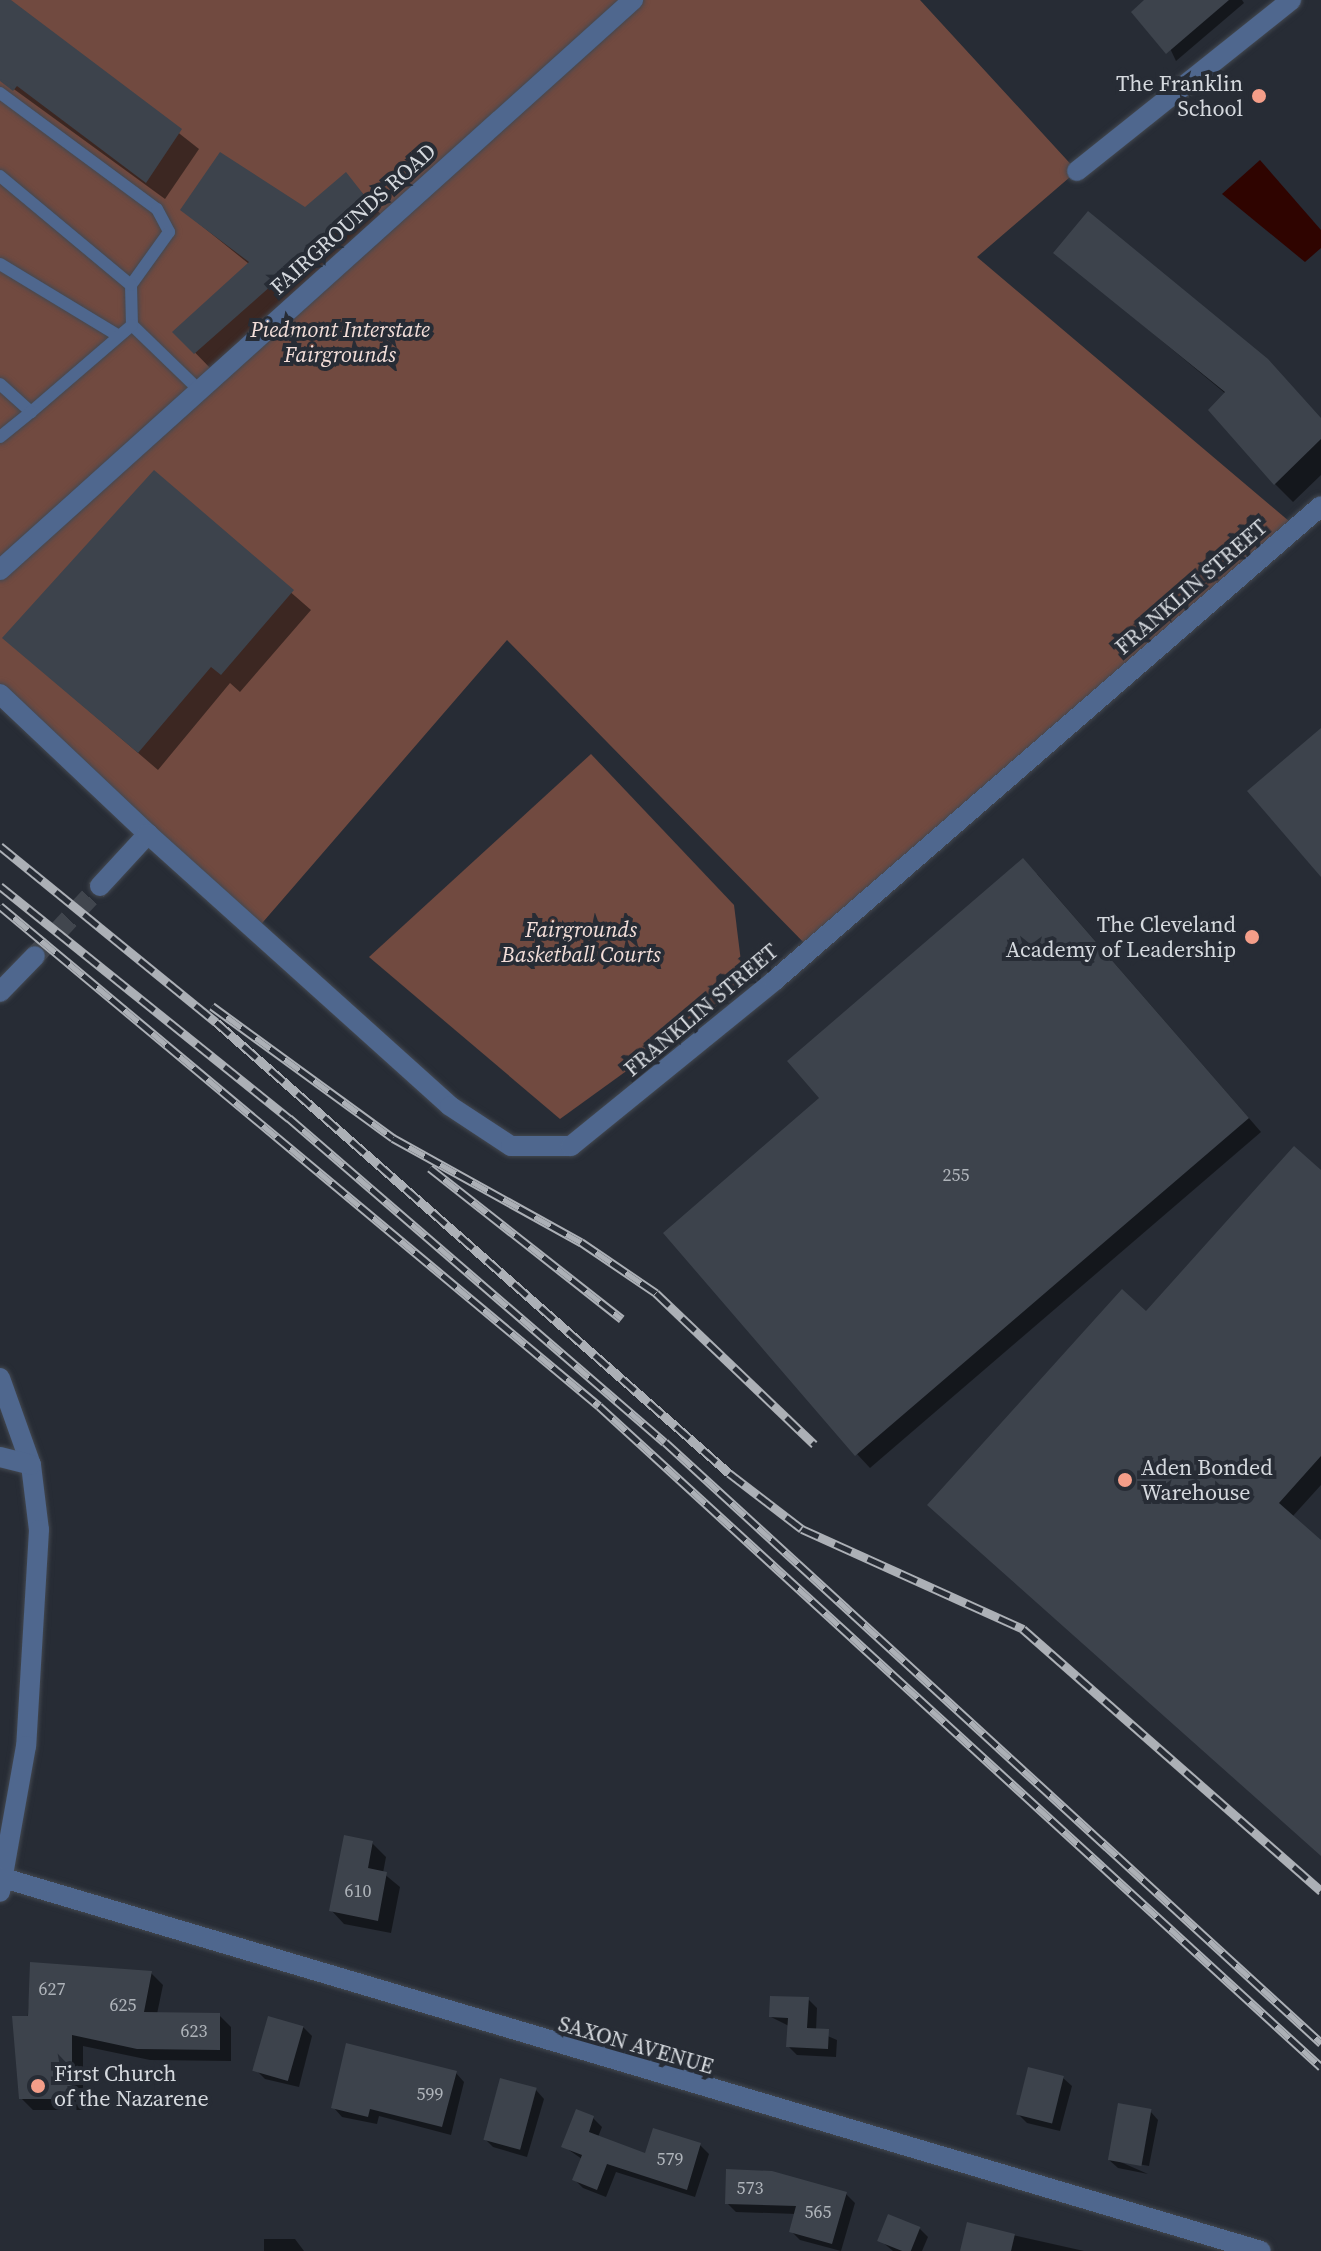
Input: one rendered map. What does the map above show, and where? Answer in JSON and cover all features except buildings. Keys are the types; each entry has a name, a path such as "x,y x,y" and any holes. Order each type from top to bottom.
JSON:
{"street":[{"name":"FAIRGROUNDS ROAD","path":"1,567 633,0"},
{"path":"1077,171 1291,0"},
{"name":"FRANKLIN STREET","path":"148,834 450,1106 511,1146 571,1146 774,981 1321,506"},
{"path":"0,694 148,834 100,886"},
{"path":"0,992 35,956"},
{"path":"0,1378 31,1465 39,1530 26,1746 1,1883"},
{"path":"0,1457 31,1465"},
{"name":"SAXON AVENUE","path":"1,1883 1261,2251"}],"lane":[{"path":"1,97 157,209 169,232 131,285 132,325 200,391"},
{"path":"0,176 131,285"},
{"path":"0,264 119,336"},
{"path":"0,437 132,325"},
{"path":"0,384 31,412"}],"green space":[{"name":"Piedmont Interstate Fairgrounds","path":"0,0 920,0 1077,171 977,257 1296,527 810,949 507,640 257,929 0,687"},
{"name":"Fairgrounds Basketball Courts","path":"591,754 734,905 744,986 560,1119 369,957"}],"shaded area":[{"path":"1260,160 1321,230 1321,248 1305,262 1222,194"}],"tunnel":[{"path":"35,956 100,886"}],"railway":[{"path":"0,846 216,1022 729,1473 802,1529 1023,1629 1321,1891"},
{"path":"0,886 289,1118 665,1442 1321,2043"},
{"path":"0,906 599,1406 1321,2067"},
{"path":"212,1006 393,1138 581,1242 656,1293 814,1444"},
{"path":"430,1168 622,1319"}],"place":[{"name":"The Franklin School","path":"1259,96"},
{"name":"The Cleveland Academy of Leadership","path":"1252,937"},
{"name":"Aden Bonded Warehouse","path":"1125,1480"},
{"name":"First Church of the Nazarene","path":"38,2086"}]}
